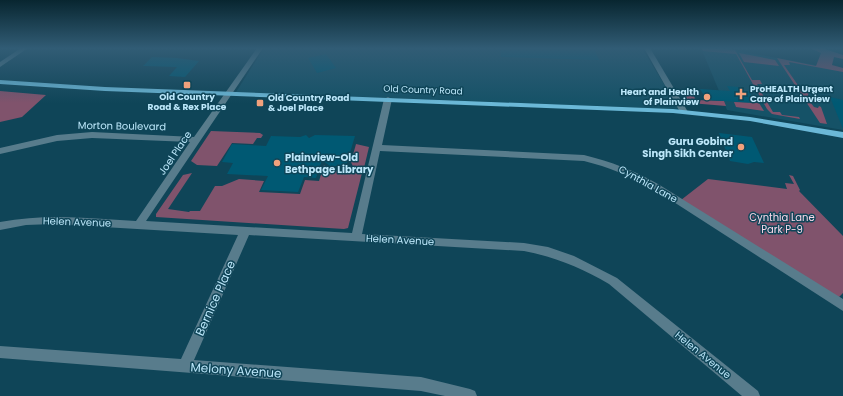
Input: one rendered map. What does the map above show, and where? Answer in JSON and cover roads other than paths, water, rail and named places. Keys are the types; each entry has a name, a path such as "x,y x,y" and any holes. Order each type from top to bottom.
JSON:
{"main road":[{"name":"Old Country Road","path":"0,82 84,88 684,112 750,119 843,136"}],"street":[{"name":"Joel Place","path":"139,224 247,66"},
{"path":"658,66 684,112"},
{"path":"356,237 388,99"},
{"name":"Morton Boulevard","path":"0,151 58,138 92,134 197,140"},
{"name":"Cynthia Lane","path":"376,148 584,158 609,164 629,172 655,186 843,306"},
{"name":"Helen Avenue","path":"0,226 26,221 53,220 524,247 543,250 571,258 594,269 613,282 753,396"},
{"name":"Bernice Place","path":"185,366 245,231"},
{"name":"Melony Avenue","path":"0,352 422,384 470,396"}],"place":[{"name":"Old Country Road & Rex Place","path":"187,85"},
{"name":"ProHEALTH Urgent Care of Plainview","path":"741,94"},
{"name":"Heart and Health of Plainview","path":"707,97"},
{"name":"Old Country Road & Joel Place","path":"260,103"},
{"name":"Guru Gobind Singh Sikh Center","path":"741,147"},
{"name":"Plainview-Old Bethpage Library","path":"277,163"}],"park label":[{"name":"Cynthia Lane Park P-9","path":"782,222"}]}
